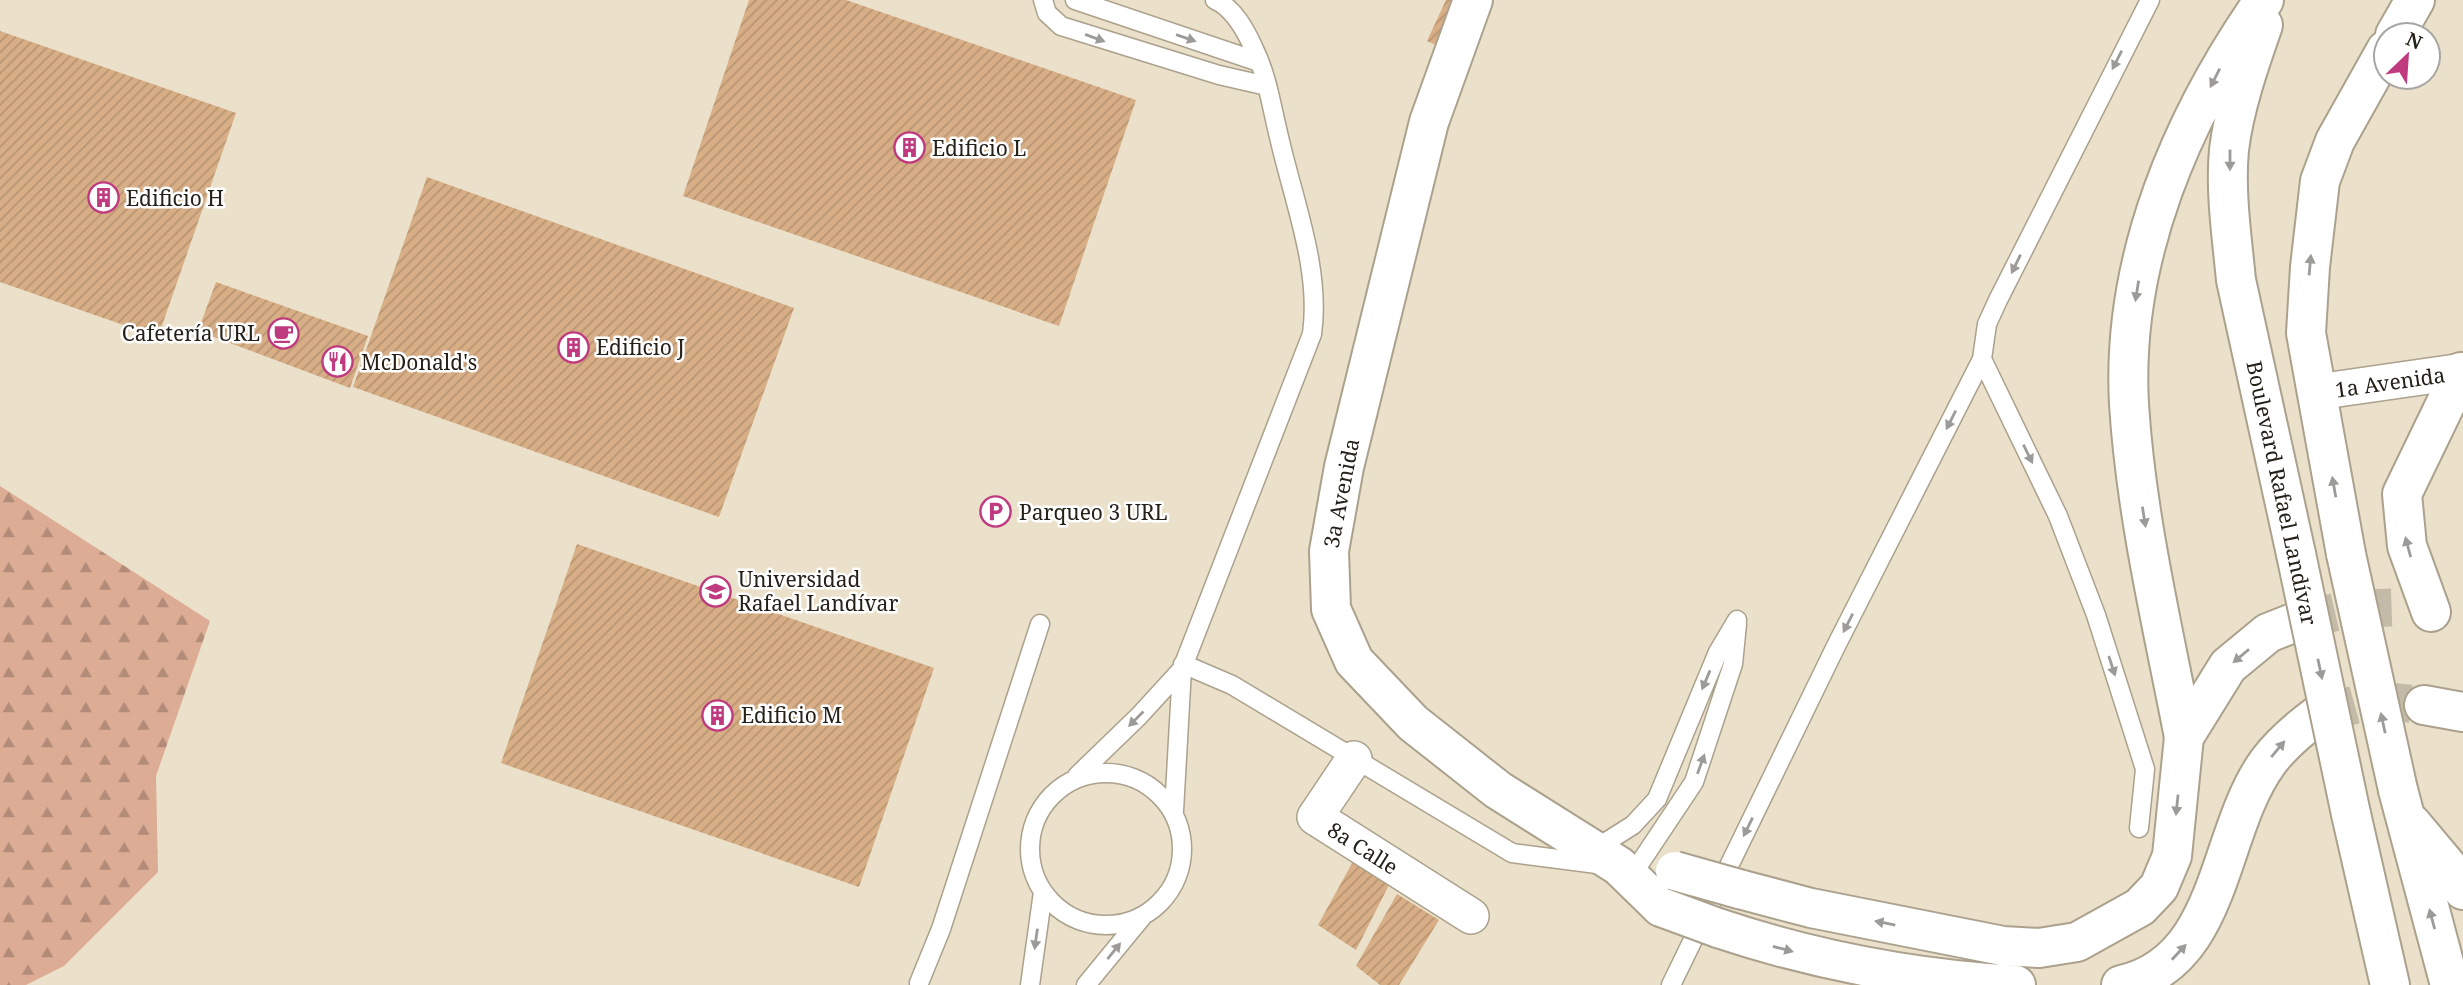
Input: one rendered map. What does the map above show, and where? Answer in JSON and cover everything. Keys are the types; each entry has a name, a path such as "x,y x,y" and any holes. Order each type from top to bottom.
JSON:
{"street":[{"name":"3a Avenida","path":"1473,0 1429,122 1344,467 1329,551 1331,609 1354,661 1413,723 1498,790 1632,863 1661,907 1776,947 1887,978"},
{"path":"1632,863 1811,908 2003,946 2039,948 2077,942 2140,907 2159,887 2172,856 2184,737 2139,488 2129,404 2133,313 2145,242 2167,179 2231,47 2264,0"},
{"name":"Boulevard Rafael Landívar","path":"2272,0 2239,102 2229,152 2236,280 2390,985"},
{"path":"2403,21 2415,0"},
{"path":"2372,74 2334,141 2320,181 2314,216 2306,333 2346,554 2400,802 2450,985"},
{"path":"2434,612 2407,546 2402,494 2462,372"},
{"name":"1a Avenida","path":"2317,392 2462,372"},
{"path":"2184,737 2228,666 2268,633 2298,621"},
{"path":"2424,705 2463,712"},
{"path":"2122,985 2141,981 2167,965 2193,938 2266,764 2289,737 2318,715"},
{"name":"8a Calle","path":"1354,759 1315,817 1471,916"},
{"path":"2400,802 2458,879 2463,890"},
{"path":"1887,978 1999,985 2003,946"}],"lane":[{"path":"1043,0 1047,13 1061,26 1219,75 1267,86"},
{"path":"1075,0 1259,62"},
{"path":"1182,666 1139,716 1073,779 1051,795 1036,817 1030,842 1032,868 1043,892 1058,909 1077,920 1099,925 1121,924 1142,917 1159,906 1180,871 1183,850 1174,811 1182,666 1312,334 1315,309 1312,282 1267,86 1240,22 1215,0"},
{"path":"1671,985 1836,646 1982,359 1987,324 1998,300 2150,0"},
{"path":"1982,359 2058,516 2096,615 2145,769 2139,828"},
{"path":"1737,620 1733,664 1694,782 1632,863 1633,825 1657,799 1717,653 1737,620"},
{"path":"919,983 941,929 1040,624"},
{"path":"1182,666 1232,685 1512,853 1632,863"},
{"path":"1073,779 1099,772 1121,774 1142,781 1160,794 1174,811"},
{"path":"1030,985 1043,892"},
{"path":"1086,985 1142,917"}],"green space":[{"path":"0,486 210,621 156,776 158,872 64,966 26,985 0,985"}],"building":[{"name":"Edificio L","path":"749,0 846,0 1136,100 1059,326 683,196"},
{"path":"1446,0 1467,0 1444,49 1427,41"},
{"name":"Edificio H","path":"0,31 236,113 158,337 0,282"},
{"name":"Edificio J","path":"427,177 794,308 719,517 353,387"},
{"name":"Cafetería URL","path":"216,282 368,336 350,388 198,331"},
{"name":"Edificio M","path":"577,544 934,668 859,887 501,763"},
{"path":"1356,856 1392,879 1356,950 1318,925"},
{"path":"1397,894 1439,920 1399,985 1380,985 1356,966"}],"tunnel":[{"path":"2298,621 2349,609 2409,607"},
{"path":"2318,715 2372,700 2424,705"}],"place":[{"name":"Edificio L","path":"909,148"},
{"name":"Edificio H","path":"103,198"},
{"name":"Cafetería URL","path":"283,333"},
{"name":"Edificio J","path":"573,347"},
{"name":"McDonald's","path":"338,362"},
{"name":"Parqueo 3 URL","path":"996,512"},
{"name":"Universidad Rafael Landívar","path":"715,591"},
{"name":"Edificio M","path":"718,715"}]}
